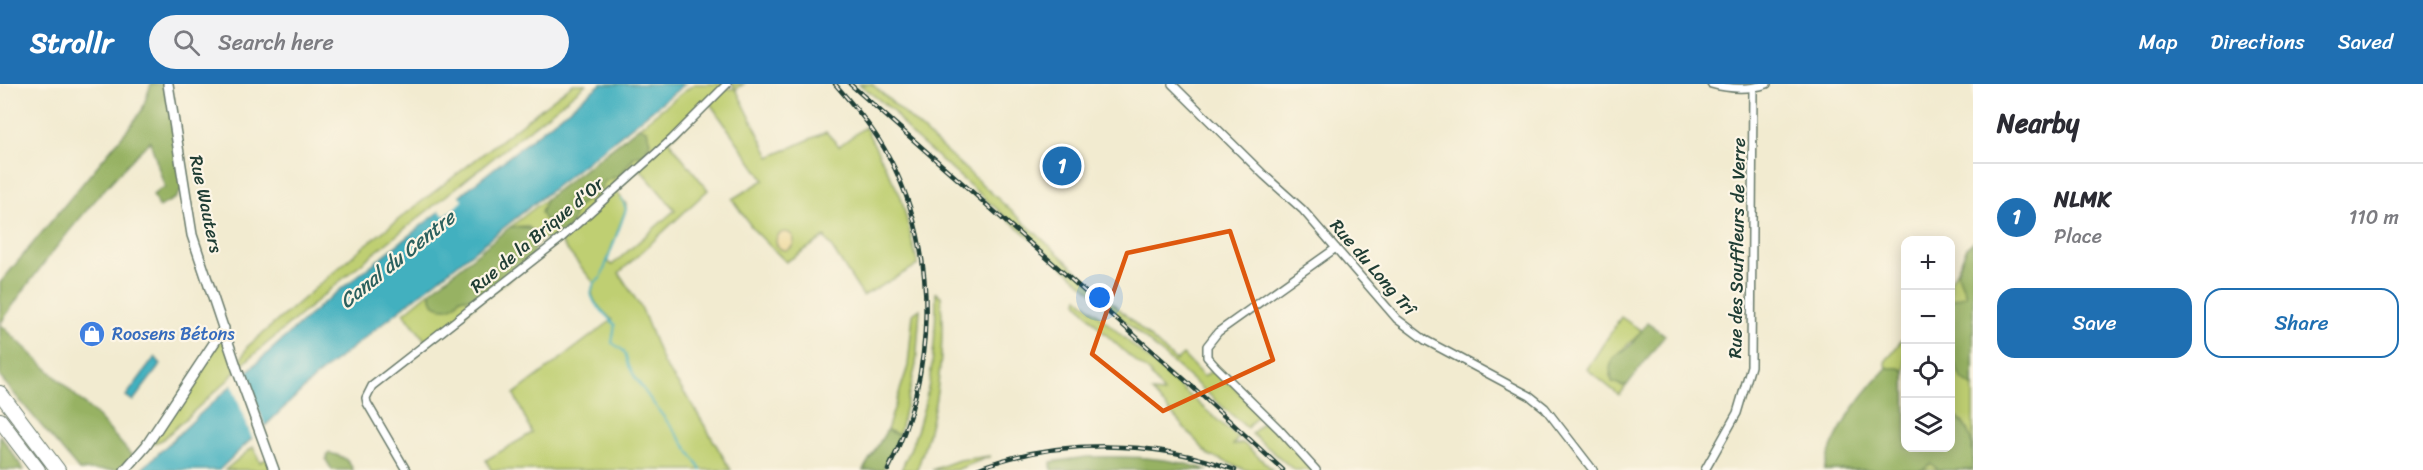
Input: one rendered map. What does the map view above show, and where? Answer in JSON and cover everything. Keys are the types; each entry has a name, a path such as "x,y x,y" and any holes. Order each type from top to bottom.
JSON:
{"highway":[{"path":"0,393 58,470"},
{"path":"0,420 38,470"}],"street":[{"name":"Rue Wauters","path":"168,84 190,227 237,369 274,470"},
{"name":"Rue de la Brique d'Or","path":"406,470 367,403 366,398 372,386 559,240 672,139 727,84"},
{"name":"Rue du Long Trî","path":"1172,84 1263,175 1303,210 1387,309 1409,330 1514,386 1545,408 1593,470"},
{"path":"1711,84 1721,87 1753,88 1767,84"},
{"name":"Rue des Souffleurs de Verre","path":"1705,470 1737,413 1751,366 1753,88"},
{"path":"1316,470 1279,429 1207,357 1206,349 1208,341 1218,332 1336,248"},
{"path":"125,470 146,446 224,328"}],"highlighted area":[{"path":"1230,231 1273,360 1163,411 1092,354 1127,253"}],"green space":[{"path":"151,84 168,84 183,188 176,198 159,207 153,195 165,188 150,141 71,229 0,324 0,283 132,124 142,110"},
{"path":"573,84 586,84 353,270 237,369 162,440 146,446 224,328 237,368 247,347 363,247"},
{"path":"694,84 727,84 723,88 735,89 732,84 744,84 736,89 770,157 826,132 839,146 865,127 901,197 918,265 863,296 825,237 786,262 753,229 732,199 764,180 709,102 669,141 708,190 619,273 642,309 663,363 690,401 731,470 491,470 486,460 532,433 514,394 612,320 594,299 592,289 594,283 559,240 545,238 536,245 532,230 527,226 510,227","holes":["639,168 675,210 612,265 607,261 626,209 626,204 615,190"]},
{"path":"859,84 872,84 1176,361 1183,355 1204,377 1216,367 1259,414 1247,428 910,133 892,110"},
{"path":"639,127 647,130 650,142 645,154 635,156 620,175 605,181 599,191 581,204 568,228 559,232 554,229 552,223 545,220 541,213 546,199"},
{"path":"510,227 525,227 533,231 535,240 533,255 476,298 460,298 455,305 449,308 434,305 431,291"},
{"path":"1973,242 1973,470 1824,470 1828,455 1841,428 1867,391 1887,368 1885,362 1901,341 1901,452 1955,452 1955,273 1966,250"},
{"path":"1973,242 1973,387 1961,378 1955,364 1955,299 1966,295 1957,272 1967,247"},
{"path":"533,255 534,260 427,343 404,313 431,291 431,298 476,298"},
{"path":"936,293 941,296 942,340 938,384 930,427 917,470 901,470 911,449 929,384"},
{"path":"1078,297 1238,438 1233,445 1243,443 1273,470 1246,470 1209,455 1152,392 1164,393 1148,371 1101,330 1077,302"},
{"path":"920,309 916,365 899,435 887,430 908,366 913,314"},
{"path":"1621,317 1642,331 1620,351 1613,362 1610,377 1623,386 1628,384 1619,395 1587,369"},
{"path":"1647,323 1665,335 1628,384 1623,386 1612,382 1610,368 1613,358 1631,345"},
{"path":"0,324 97,416 135,459 125,470 79,470 0,377"},
{"path":"1887,368 1901,369 1901,452 1955,452 1955,416 1968,431 1972,445 1973,470 1939,470 1931,464 1922,470 1824,470 1828,455 1841,428 1867,391"},
{"path":"1268,423 1279,429 1316,470 1294,470 1252,434 1261,424"},
{"path":"887,430 899,435 883,470 863,470"},
{"path":"0,435 24,470 0,470"},
{"path":"253,447 260,462 269,458 274,470 225,470"},
{"path":"328,453 343,458 353,470 332,470 326,460"},
{"path":"991,456 956,470 932,470 959,460"},
{"path":"1087,457 1148,458 1178,462 1208,470 1051,470 1051,462"}],"sand":[{"path":"785,232 791,235 794,241 791,247 785,250 779,247 776,241 779,235"}],"water":[{"name":"Canal du Centre","path":"601,84 685,84 319,374 219,470 141,470 322,304"},
{"path":"155,357 161,364 133,401 126,396"}],"pier":[{"path":"457,193 463,201 444,216 438,208"},
{"path":"244,371 266,429 253,441 231,382"}],"waterway":[{"path":"622,199 626,209 601,278 594,283 591,294 595,303 615,325 612,343 625,353 629,366 640,385 701,470"}],"railway":[{"path":"835,84 871,128 889,157 906,195 917,234 924,274 926,314 923,354 916,394 904,433 888,470"},
{"path":"850,84 1185,380 1283,470"},
{"path":"974,470 1038,452 1105,446 1172,452 1235,470"}],"place":[{"name":"NLMK","path":"1062,166"},
{"name":"Roosens Bétons","path":"92,334"}]}
